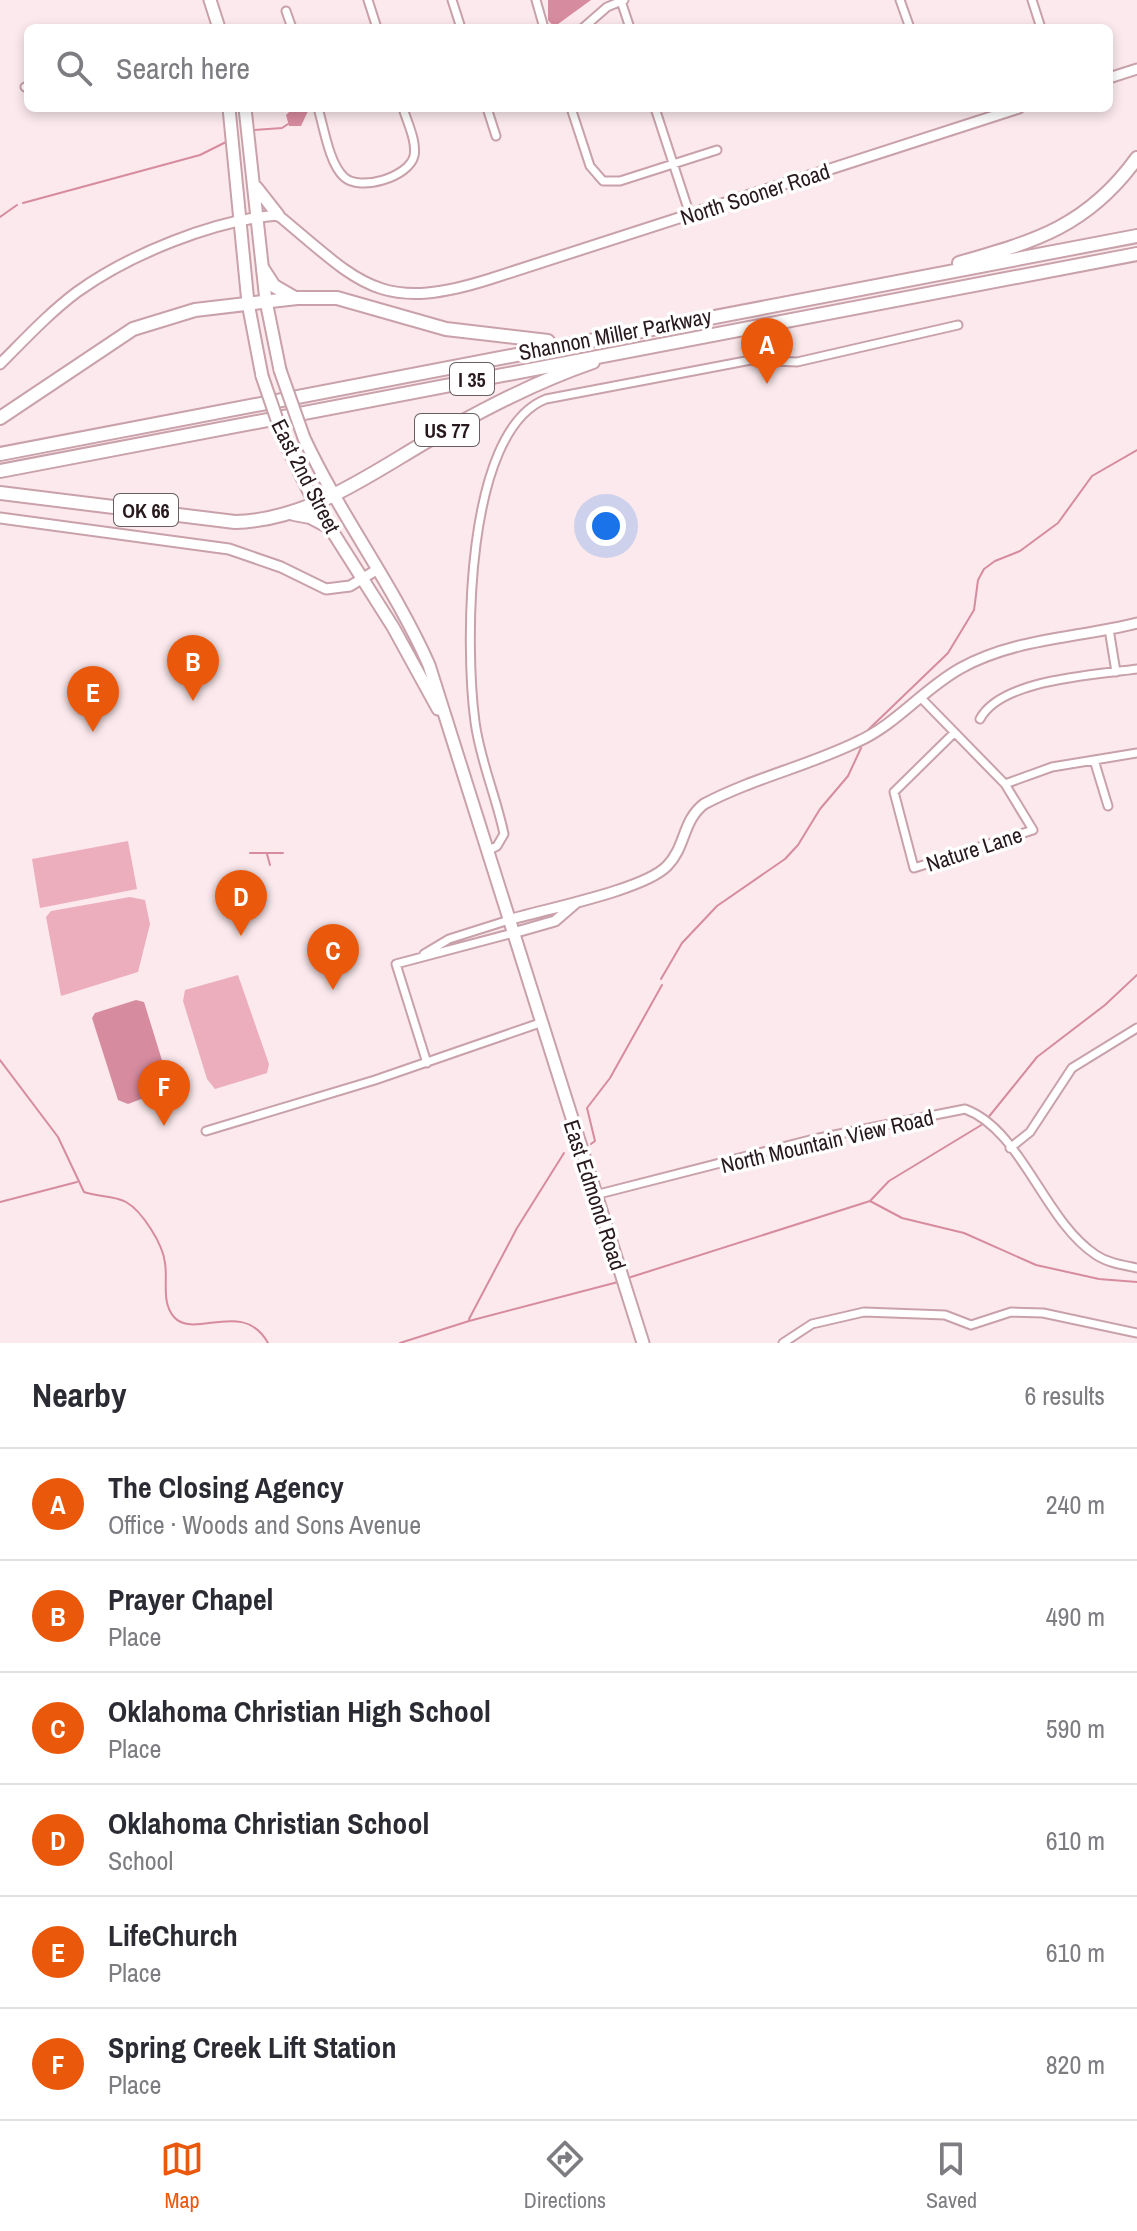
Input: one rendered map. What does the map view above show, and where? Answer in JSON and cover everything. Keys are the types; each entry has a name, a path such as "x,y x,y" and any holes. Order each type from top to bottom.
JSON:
{"highway":[{"path":"886,284 1055,232 1107,195 1137,158"},
{"name":"Shannon Miller Parkway","path":"0,454 1137,236"},
{"name":"Shannon Miller Parkway","path":"0,471 1137,254"},
{"path":"263,269 274,286 297,298"},
{"path":"0,418 133,329 177,313 248,303 337,298 468,333 568,343"},
{"name":"US 77","path":"315,504 515,393 636,348"},
{"name":"OK 66","path":"0,493 235,522 291,514 310,517 331,528"},
{"path":"291,514 315,504"}],"main road":[{"path":"210,0 218,24"},
{"name":"East 2nd Street","path":"229,112 248,303 262,376 285,443 315,504 411,656 445,722"},
{"name":"East 2nd Street","path":"246,112 266,301 280,370 304,438 332,495"},
{"path":"255,184 278,215"},
{"path":"332,495 378,569"},
{"name":"East 2nd Street","path":"378,569 429,665 547,1047"},
{"name":"East Edmond Road","path":"547,1047 643,1343"}],"street":[{"path":"368,0 376,24"},
{"path":"452,0 460,24"},
{"path":"536,0 543,24"},
{"path":"900,0 909,24"},
{"path":"1032,0 1040,24"},
{"path":"588,24 607,7 622,1 629,24"},
{"path":"286,11 291,24"},
{"path":"1113,77 1137,69"},
{"path":"319,112 338,170 346,178 362,184 395,174 409,165 414,154 404,112"},
{"path":"488,112 496,136"},
{"path":"572,112 590,166 603,181 620,181 717,150"},
{"path":"656,112 690,215"},
{"path":"981,112 984,119"},
{"name":"North Sooner Road","path":"278,215 345,271 376,288 429,295 490,279 690,215 984,119 994,112"},
{"path":"0,364 56,309 95,280 190,237 240,219 278,215"},
{"path":"487,851 497,846 504,834 483,760 473,701 473,611 479,523 487,479 525,409 554,397 751,360 797,362 958,325"},
{"path":"0,518 229,549 270,563 320,588 332,590 363,579 378,569"},
{"path":"427,1063 396,964 422,955 449,939 661,872 679,850 687,822 704,804 861,741 886,726 962,667 1003,650 1137,623"},
{"path":"1109,629 1116,672"},
{"path":"980,719 998,698 1035,686 1137,669"},
{"path":"921,698 1005,784 1052,767 1137,753"},
{"name":"Nature Lane","path":"954,733 894,792 914,868 1033,830 1005,784"},
{"path":"1094,760 1108,806"},
{"path":"422,955 455,951 555,921 579,900"},
{"path":"206,1131 427,1063 540,1023"},
{"path":"1010,1148 1030,1132 1072,1068 1137,1028"},
{"name":"North Mountain View Road","path":"595,1195 814,1139 965,1109 986,1120 1065,1224 1089,1250 1112,1262 1137,1268"},
{"path":"783,1343 812,1324 864,1312 945,1315 971,1325 1011,1312 1043,1313 1137,1333"}],"shaded area":[{"path":"548,0 591,0 558,24 551,24 548,20"},
{"path":"289,112 308,112 301,126 289,126 286,115"},
{"path":"128,841 137,889 40,908 32,859"},
{"path":"130,897 145,900 150,924 138,972 61,996 46,917 51,911"},
{"path":"238,975 269,1064 267,1073 215,1089 207,1079 183,1001 185,990"},
{"path":"136,1000 144,1002 169,1083 165,1090 128,1104 118,1100 92,1018 95,1013"}],"waterway":[{"path":"254,130 282,128 288,124"},
{"path":"23,203 200,155 226,142"},
{"path":"0,217 17,205"},
{"path":"868,730 948,653 974,610 978,580 984,569 1020,551 1058,523 1092,476 1137,450"},
{"path":"661,979 682,943 717,906 785,859 798,845 820,809 848,776 861,748"},
{"path":"250,853 283,853"},
{"path":"267,854 270,865"},
{"path":"987,1119 1037,1057 1105,1005 1137,975"},
{"path":"591,1144 595,1141 587,1108 610,1078 662,985"},
{"path":"0,1060 58,1137 84,1192 126,1202 151,1229 163,1255 166,1298 174,1317 183,1323 194,1324 246,1323 258,1330 268,1343"},
{"path":"628,1278 870,1201 889,1181 983,1124"},
{"path":"469,1319 517,1228 564,1153"},
{"path":"0,1202 77,1182"},
{"path":"870,1201 902,1218 964,1233 1036,1265 1099,1279 1137,1282"},
{"path":"400,1343 469,1321 618,1282"}],"place":[{"name":"The Closing Agency","path":"767,384"},
{"name":"Prayer Chapel","path":"193,701"},
{"name":"LifeChurch","path":"93,732"},
{"name":"Oklahoma Christian School","path":"241,936"},
{"name":"Oklahoma Christian High School","path":"333,990"},
{"name":"Spring Creek Lift Station","path":"164,1126"}]}
